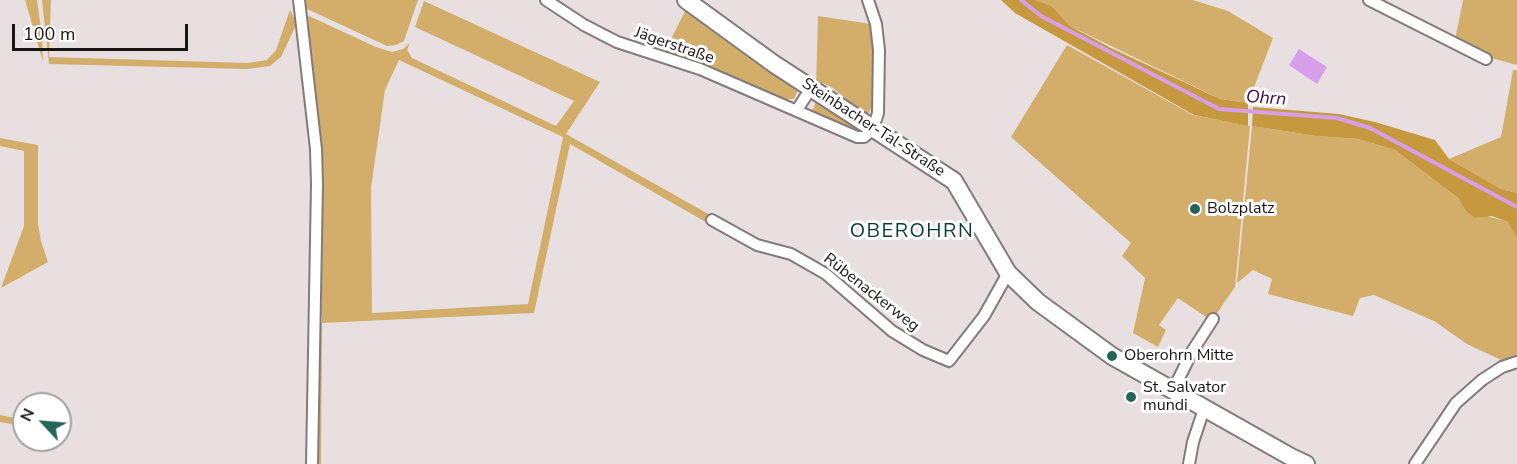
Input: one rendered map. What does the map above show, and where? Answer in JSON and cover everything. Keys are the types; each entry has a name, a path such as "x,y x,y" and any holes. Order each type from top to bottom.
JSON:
{"main road":[{"name":"Steinbacher-Tal-Straße","path":"686,0 774,64 954,181 1008,273 1038,302 1112,356 1306,464"}],"street":[{"path":"299,0 316,149 317,184 312,464"},
{"name":"Jägerstraße","path":"546,0 584,25 617,42 700,69 857,137 864,137 873,129"},
{"path":"868,0 876,24 879,50 878,113 873,129"},
{"path":"1369,0 1485,59"},
{"path":"797,111 811,88"},
{"name":"Rübenackerweg","path":"712,220 757,245 791,254 826,274 892,331 923,350 949,361 984,316 1008,273"},
{"path":"1173,390 1193,350 1213,319"},
{"path":"1414,464 1456,403 1482,380 1502,367 1517,362"},
{"path":"1189,464 1193,441 1204,409"}],"shaded area":[{"path":"25,0 37,0 43,62"},
{"path":"42,0 51,0 49,57 248,63 267,60 276,50 290,10 297,23 281,57 270,66 247,69 49,64"},
{"path":"302,0 418,0 404,41 387,46 305,8"},
{"path":"1001,0 1036,0 1051,6 1070,26 1111,48 1220,99 1248,103 1248,126 1194,115 1015,13"},
{"path":"1036,0 1193,0 1228,11 1273,38 1248,103 1220,99 1070,26 1051,7"},
{"path":"1463,0 1517,0 1517,65 1488,57 1455,40"},
{"path":"424,1 600,82 566,134 728,225 723,232 570,144 534,313 322,323 321,464 315,464 319,324 322,322 322,316 319,313 320,185 304,21 309,16 392,52 403,49 410,43 407,50 412,58 556,126 574,101 415,27","holes":["399,60 563,137 528,304 372,313 371,188 385,90"]},
{"path":"687,7 796,84 798,90 794,99 785,99 702,63 665,51"},
{"path":"818,16 871,24 874,48 873,104 869,113 862,114 855,111 848,101 833,88 823,83 816,85"},
{"path":"1067,45 1193,115 1250,126 1235,287 1213,319 1206,317 1178,298 1159,325 1166,330 1158,347 1133,333 1145,278 1122,256 1131,243 1011,137"},
{"path":"1299,49 1327,67 1317,84 1289,65"},
{"path":"1513,70 1517,70 1517,193 1501,189 1449,159 1501,137"},
{"path":"816,102 820,102 857,126 856,129 812,111"},
{"path":"1253,107 1339,114 1435,140 1449,159 1501,189 1517,193 1517,238 1508,222 1492,216 1475,218 1465,210 1458,198 1395,150 1358,139 1316,136 1252,126"},
{"path":"1252,126 1316,136 1358,139 1395,150 1458,198 1465,210 1509,222 1517,238 1517,357 1501,360 1467,344 1434,321 1374,295 1360,298 1353,316 1268,294 1272,279 1253,270 1237,283"},
{"path":"0,138 38,145 38,224 48,262 1,288 24,226 24,151 0,146"},
{"path":"0,415 12,418 12,424 0,422"}],"waterway":[{"name":"Ohrn","path":"1021,0 1041,16 1219,109 1337,118 1370,128 1517,207"}],"place":[{"name":"Bolzplatz","path":"1195,209"},
{"name":"Oberohrn Mitte","path":"1112,356"},
{"name":"St. Salvator mundi","path":"1131,397"}],"district":[{"name":"OBEROHRN","path":"912,232"}]}
